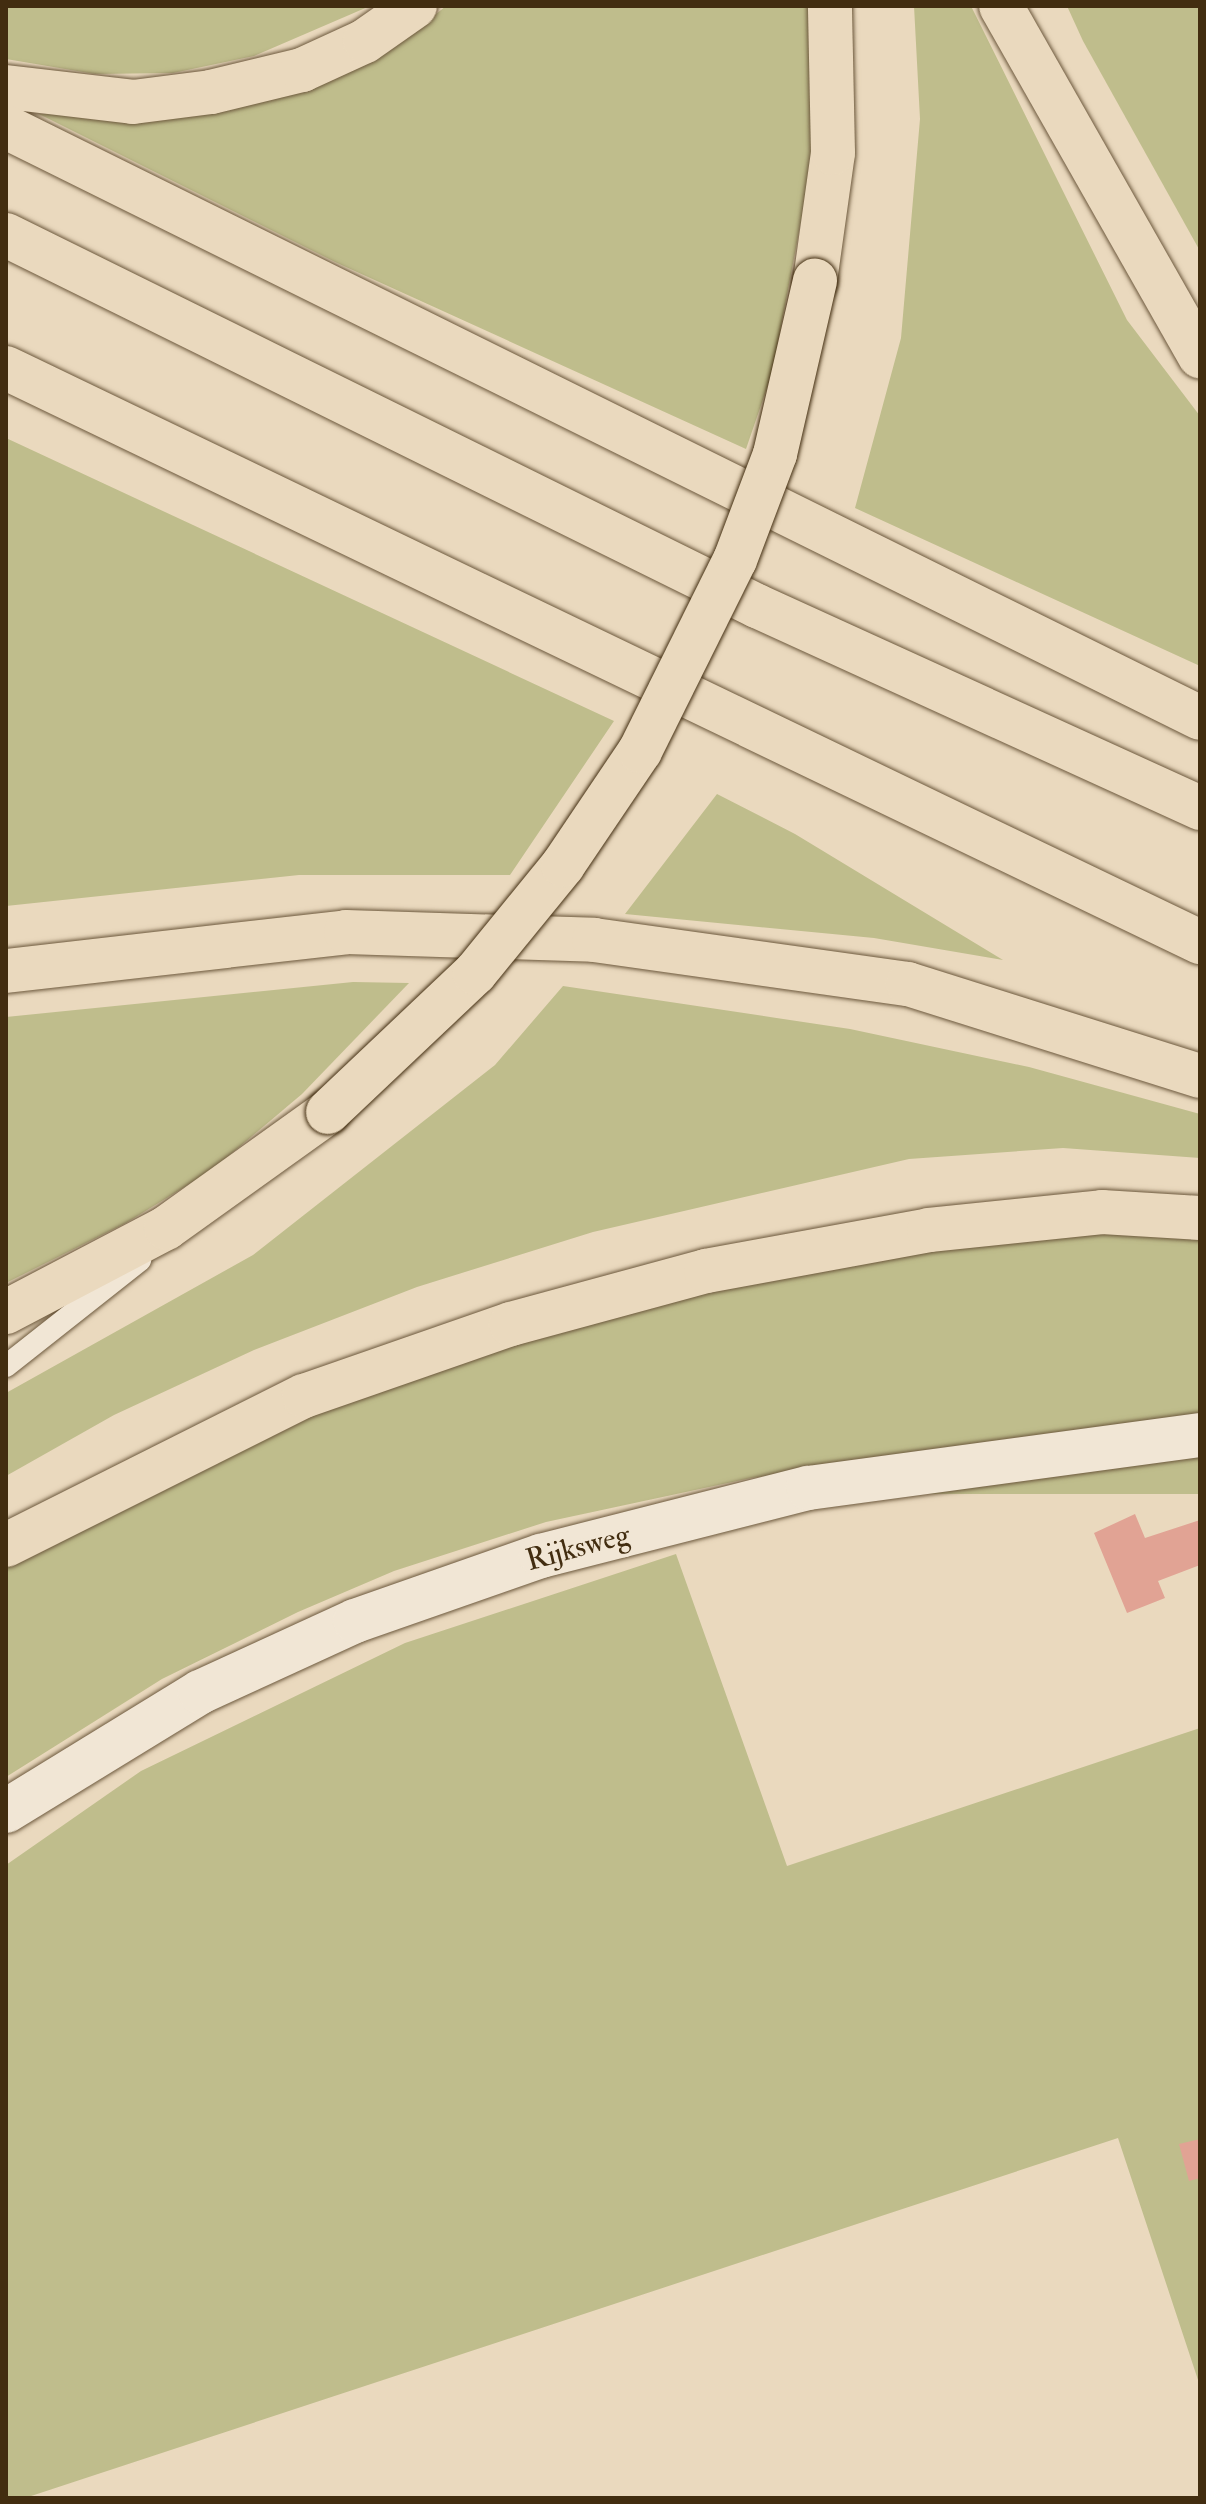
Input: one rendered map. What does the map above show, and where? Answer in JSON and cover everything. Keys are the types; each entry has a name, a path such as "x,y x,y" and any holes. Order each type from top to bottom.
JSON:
{"highway":[{"path":"6,87 133,102 211,92 302,70 365,41 415,6"},
{"path":"6,1312 166,1228 259,1166 328,1112 475,973 563,865 640,751 718,598 770,468 815,281 833,153 830,6"},
{"path":"1001,6 1200,357"},
{"path":"6,127 1200,718"},
{"path":"6,235 757,606 1200,808"},
{"path":"6,368 1200,942"},
{"path":"6,971 346,932 594,940 908,984 1200,1076"},
{"path":"6,1545 304,1396 526,1320 706,1271 929,1230 1102,1212 1200,1218"}],"street":[{"name":"Rijksweg","path":"6,1811 200,1692 355,1621 541,1556 808,1488 1200,1435"}],"lane":[{"path":"6,1366 259,1166"}],"shaded area":[{"path":"6,6 370,6 254,56 173,73 95,74 6,59"},
{"path":"446,6 810,6 812,164 772,373 746,449 335,262 39,114 107,115 401,42"},
{"path":"914,6 971,6 1127,320 1200,416 1200,666 855,508 901,338 920,119"},
{"path":"1067,6 1200,6 1200,251 1083,41"},
{"path":"6,438 614,721 510,875 299,875 6,906"},
{"path":"717,794 795,834 1003,960 874,938 625,914"},
{"path":"353,982 409,983 302,1094 212,1170 126,1223 6,1283 6,1017"},
{"path":"563,986 850,1029 1029,1067 1200,1114 1200,1158 1063,1148 909,1159 593,1232 417,1287 254,1350 114,1415 6,1476 6,1393 253,1255 495,1065"},
{"path":"1200,1214 1200,1421 751,1478 546,1522 394,1571 298,1612 162,1679 6,1777 6,1563 294,1410 796,1254"},
{"path":"1200,1456 1200,1494 872,1494"},
{"path":"676,1554 787,1866 1200,1728 1200,2386 1118,2138 25,2498 6,2498 6,1865 141,1771 405,1643"}],"building":[{"path":"1135,1514 1145,1538 1200,1520 1200,1565 1158,1581 1165,1598 1127,1613 1094,1533"},
{"path":"1200,2139 1200,2178 1189,2181 1179,2144"}]}
